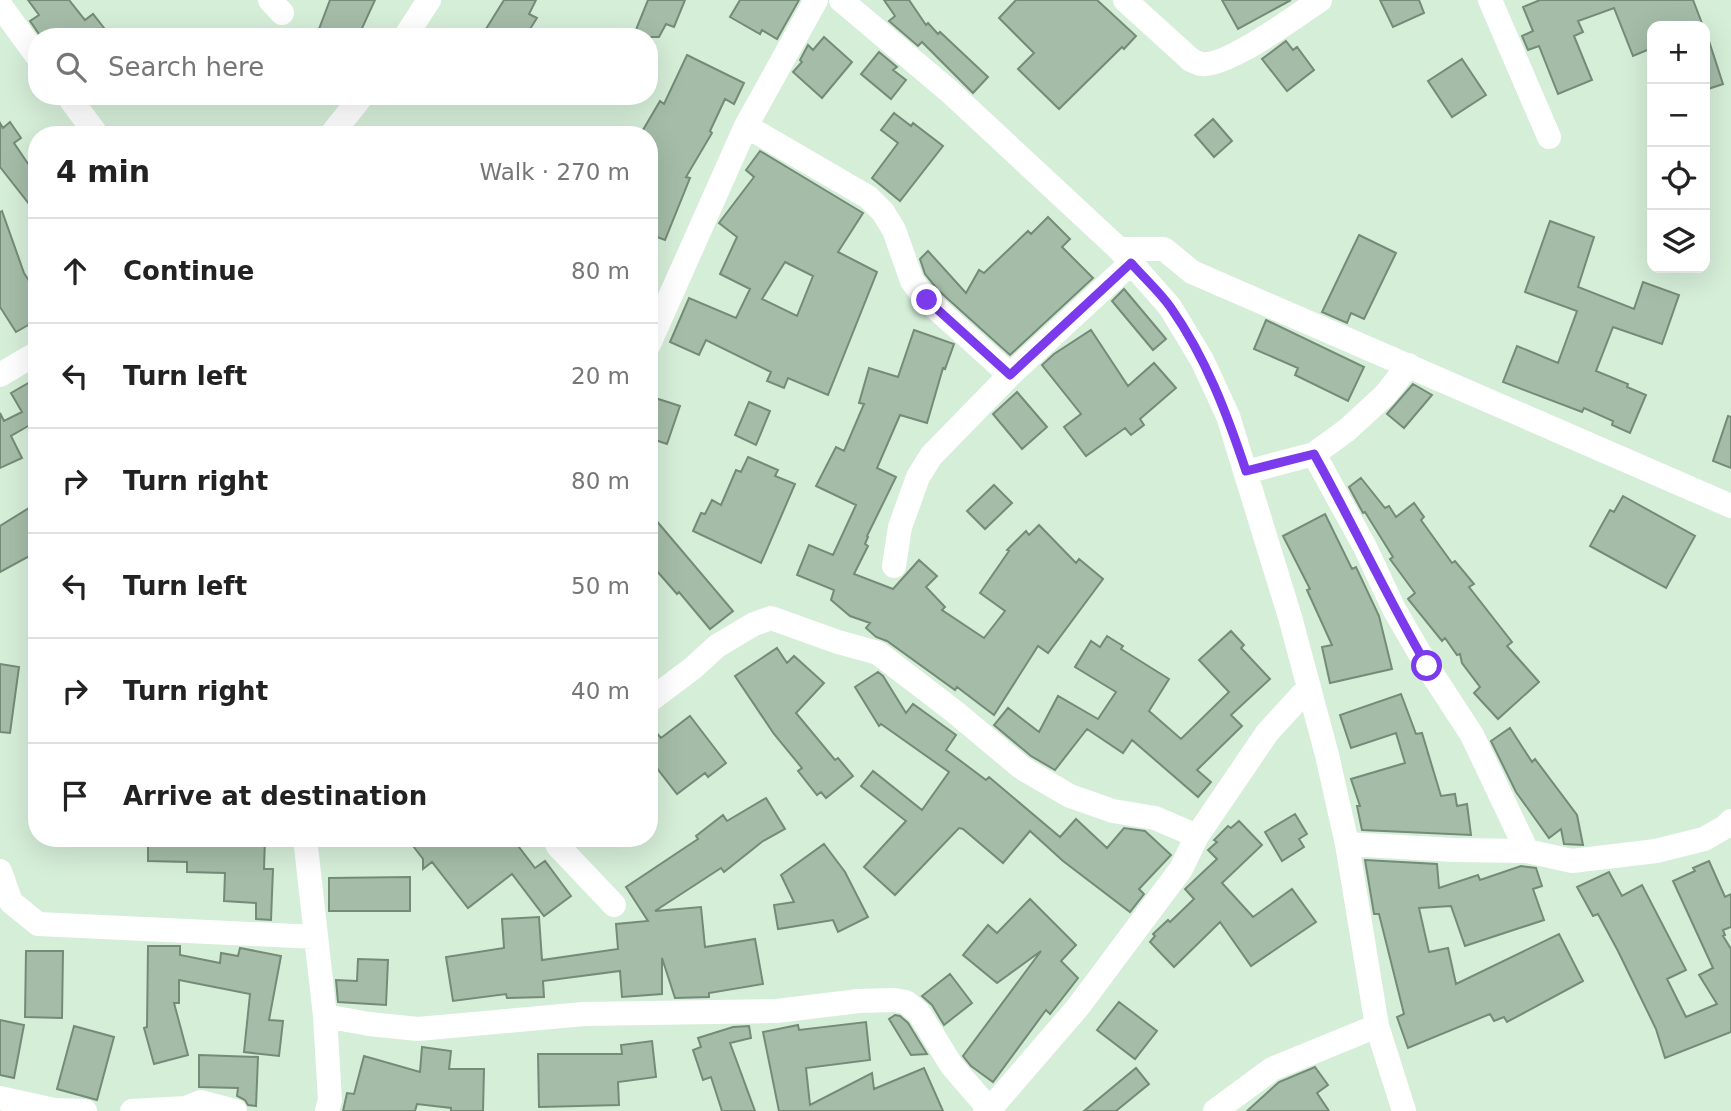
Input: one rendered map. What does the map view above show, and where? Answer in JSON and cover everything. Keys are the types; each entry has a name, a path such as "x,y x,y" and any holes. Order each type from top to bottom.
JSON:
{"street":[{"path":"411,28 429,0"},
{"path":"658,324 746,127 816,0"},
{"path":"1125,0 1191,60 1202,65 1216,62 1250,46 1320,0"},
{"path":"1490,0 1549,137"},
{"path":"853,3 1125,256 1170,307 1202,360 1228,416 1246,471 1309,687 1347,844 1377,1026 1404,1111"},
{"path":"0,5 28,44"},
{"path":"75,105 90,126"},
{"path":"338,126 355,105"},
{"path":"746,127 868,197 883,212 894,230 912,281 927,300 1010,375"},
{"path":"894,566 900,527 918,477 931,456 1125,256 1164,249 1192,272 1731,506"},
{"path":"0,375 28,358"},
{"path":"1246,471 1314,454 1347,430 1385,396 1409,365"},
{"path":"1314,454 1365,547 1394,609 1472,735 1527,850"},
{"path":"658,694 717,646 754,624 771,618 878,653 1022,768 1070,796 1113,811 1155,818 1197,836"},
{"path":"325,1016 418,1029 584,1014 777,1011 859,1001 894,1000 906,1002 919,1013 952,1066 988,1110 1078,1007 1181,869 1197,836 1268,733 1309,687"},
{"path":"1347,844 1454,850 1527,850 1572,862 1656,850 1704,839 1731,821"},
{"path":"306,847 325,1016 330,1100 327,1111"},
{"path":"559,847 614,905"},
{"path":"0,871 12,902 37,924 316,937"},
{"path":"1215,1111 1272,1069 1377,1026"},
{"path":"0,1098 54,1110 85,1111"},
{"path":"132,1111 186,1108 201,1102 235,1111"}],"building":[{"path":"28,0 69,0 85,20 93,14 104,28 35,28 30,21 39,15"},
{"path":"330,0 375,0 362,28 319,28"},
{"path":"504,0 536,0 529,14 537,18 531,28 487,28"},
{"path":"648,0 685,0 674,27 666,24 659,37 658,28 637,28"},
{"path":"740,0 799,0 777,39 762,30 760,34 730,17"},
{"path":"884,0 909,0 926,25 928,23 938,34 940,32 988,77 973,93 922,42 918,46 889,21 895,16"},
{"path":"1016,0 1097,0 1136,36 1059,109 1018,69 1034,53 999,18"},
{"path":"1222,0 1291,0 1238,29"},
{"path":"1380,0 1419,0 1424,13 1393,27"},
{"path":"1540,0 1693,0 1701,21 1647,21 1647,50 1633,56 1614,8 1578,21 1583,32 1574,36 1592,80 1558,94 1539,46 1528,50 1522,36 1533,31 1523,7"},
{"path":"824,37 852,62 822,98 793,72 802,62 800,60 808,45 813,50"},
{"path":"1286,41 1293,50 1297,47 1314,70 1287,91 1262,59"},
{"path":"1710,44 1723,84 1710,88"},
{"path":"879,52 897,67 893,70 906,80 891,99 861,74"},
{"path":"687,55 744,83 734,104 725,99 710,131 712,133 686,177 690,178 665,240 658,237 658,126 645,126 660,101 664,104"},
{"path":"1462,59 1486,95 1452,117 1428,81"},
{"path":"894,113 911,126 913,123 943,146 900,201 872,178 898,143 881,130"},
{"path":"1213,119 1232,141 1214,157 1195,135"},
{"path":"10,122 21,138 14,143 28,164 28,203 0,167 0,123 3,128"},
{"path":"760,151 863,213 838,252 877,272 828,395 788,378 784,388 767,381 771,372 706,340 699,355 670,342 689,298 736,318 750,289 720,274 737,237 719,223 754,177 746,170","holes":["785,262 813,276 797,316 762,299"]},
{"path":"2,211 28,279 28,325 16,332 0,307"},
{"path":"1048,217 1070,239 1062,247 1093,278 1010,355 938,290 925,274 920,259 928,251 966,293 979,270 984,273 1028,231 1031,234"},
{"path":"1550,221 1594,237 1578,287 1634,309 1643,282 1679,295 1662,344 1613,327 1596,371 1628,384 1627,387 1646,395 1630,433 1612,425 1613,421 1584,408 1582,412 1503,382 1517,346 1558,363 1577,311 1525,292"},
{"path":"1359,235 1396,253 1364,319 1351,313 1347,323 1322,312"},
{"path":"1124,289 1166,339 1153,350 1112,301"},
{"path":"1266,320 1364,367 1348,401 1295,375 1298,368 1254,349"},
{"path":"914,330 954,344 945,369 943,368 927,423 900,415 877,468 896,477 867,536 865,544 868,546 854,574 893,589 919,560 937,576 926,587 945,607 942,610 984,638 1005,611 980,593 1009,551 1007,550 1026,531 1029,535 1039,525 1076,563 1079,559 1103,579 1048,653 1038,646 994,715 957,687 955,690 887,641 876,637 866,628 870,623 850,616 831,600 834,590 797,575 809,545 833,555 856,505 816,486 836,447 844,451 864,404 859,403 869,368 898,377"},
{"path":"1091,330 1128,386 1154,363 1176,388 1140,419 1144,425 1131,435 1125,428 1086,456 1064,427 1081,414 1042,365"},
{"path":"28,383 28,426 11,436 22,458 0,468 0,413 4,421 22,412 11,393"},
{"path":"1413,384 1432,395 1404,428 1387,414"},
{"path":"1017,392 1047,427 1022,449 993,414"},
{"path":"658,399 680,406 667,444 658,441"},
{"path":"749,402 770,411 756,445 735,435"},
{"path":"1728,416 1731,417 1731,468 1713,461"},
{"path":"748,457 778,470 775,476 795,484 761,563 693,531 701,513 705,514 712,500 721,505 736,470 741,472"},
{"path":"1361,478 1385,508 1389,506 1396,517 1414,503 1424,517 1421,520 1452,563 1455,561 1474,584 1469,587 1512,642 1507,646 1539,682 1498,719 1474,693 1480,687 1462,663 1460,654 1457,655 1445,638 1442,641 1408,599 1415,593 1390,559 1393,557 1349,487"},
{"path":"994,485 1012,503 985,529 967,511"},
{"path":"1623,496 1695,536 1666,588 1590,546 1610,510 1614,512"},
{"path":"28,509 28,557 0,572 0,526"},
{"path":"1325,514 1352,569 1356,567 1379,616 1392,669 1330,683 1322,647 1332,645 1307,590 1310,589 1283,536"},
{"path":"658,523 733,611 710,629 679,592 677,594 658,572"},
{"path":"1231,631 1244,645 1241,648 1270,679 1231,715 1242,726 1197,770 1211,782 1198,797 1132,740 1123,753 1087,729 1055,770 1031,756 994,725 1008,708 1039,732 1058,696 1098,719 1116,692 1075,667 1091,641 1100,647 1107,636 1123,646 1121,649 1169,679 1149,711 1181,739 1229,692 1199,660"},
{"path":"777,648 787,663 794,656 824,683 796,713 835,760 838,758 853,776 826,798 821,792 817,795 798,771 802,768 774,734 735,676"},
{"path":"0,664 19,667 10,733 0,732"},
{"path":"878,672 906,713 913,704 956,735 946,750 986,780 989,777 1060,837 1076,819 1107,848 1124,828 1145,831 1171,855 1139,889 1144,894 1130,912 1063,861 1030,831 1003,863 959,828 895,895 864,867 906,821 861,786 873,771 922,810 949,772 881,724 879,726 855,687"},
{"path":"1401,694 1416,734 1422,733 1441,796 1455,794 1457,806 1467,804 1471,835 1362,830 1357,806 1360,806 1351,779 1405,763 1396,733 1351,748 1340,715"},
{"path":"690,716 726,763 708,777 705,773 677,794 658,770 658,734 661,738"},
{"path":"1510,728 1532,762 1535,759 1577,815 1583,845 1564,844 1561,829 1549,838 1516,792 1491,741"},
{"path":"766,798 785,829 763,841 724,872 721,868 655,911 701,907 705,947 755,939 763,984 709,993 709,997 675,998 662,958 662,994 622,997 620,971 543,981 544,997 507,998 506,994 453,1001 446,957 504,948 502,919 539,917 542,960 618,949 616,924 648,921 626,887 698,839 696,836 723,815 727,821"},
{"path":"1295,814 1307,834 1299,839 1304,847 1282,861 1265,832"},
{"path":"1239,821 1262,845 1222,883 1253,917 1292,889 1316,922 1251,966 1220,922 1174,967 1150,942 1155,936 1153,934 1194,899 1185,889 1217,859 1208,850 1217,842 1214,840 1228,826 1231,828"},
{"path":"824,844 845,872 868,917 838,932 833,920 778,929 774,905 794,902 781,875"},
{"path":"148,847 265,847 264,869 273,869 271,920 256,919 256,903 224,901 225,873 187,872 187,862 148,861"},
{"path":"414,847 519,847 535,868 545,861 571,896 544,916 512,874 468,908 432,862 423,869 423,859"},
{"path":"1365,860 1437,864 1439,888 1478,875 1480,880 1521,866 1536,868 1542,886 1533,889 1544,920 1465,946 1451,906 1419,908 1429,952 1448,948 1456,984 1559,934 1583,981 1507,1022 1504,1017 1494,1021 1490,1014 1408,1048 1397,1017 1404,1014 1379,914 1374,914"},
{"path":"1709,861 1725,897 1731,894 1731,927 1723,930 1723,936 1731,949 1731,1032 1665,1058 1656,1029 1618,951 1598,914 1593,916 1577,887 1609,872 1622,896 1642,885 1686,970 1667,979 1686,1017 1717,1004 1699,975 1713,968 1673,881"},
{"path":"410,877 410,911 329,911 329,878"},
{"path":"1030,899 1076,945 1061,961 1078,978 1050,1014 1046,1010 993,1082 971,1066 963,1056 1041,951 997,983 963,955 988,925 997,933"},
{"path":"148,946 180,946 180,955 220,963 221,953 238,956 240,948 281,956 269,1020 283,1021 279,1056 244,1052 250,994 179,980 179,1003 174,1003 188,1055 154,1064 144,1028 147,1027"},
{"path":"26,951 63,951 62,1018 25,1017"},
{"path":"358,959 388,960 386,1005 338,1002 336,980 357,981"},
{"path":"950,974 972,1003 944,1025 932,1005 922,996"},
{"path":"1119,1002 1157,1031 1135,1059 1097,1030"},
{"path":"895,1015 908,1023 927,1054 911,1055 889,1019"},
{"path":"0,1020 24,1025 14,1078 0,1075"},
{"path":"866,1022 870,1060 806,1068 810,1105 872,1073 874,1089 924,1068 943,1111 779,1111 763,1032 798,1025 799,1030"},
{"path":"74,1026 114,1037 97,1100 57,1089"},
{"path":"749,1026 751,1038 730,1043 755,1111 722,1111 711,1077 703,1080 693,1050 701,1047 698,1038 733,1027"},
{"path":"652,1041 656,1077 618,1082 619,1105 539,1107 538,1054 622,1054 621,1045"},
{"path":"422,1047 451,1051 449,1069 484,1069 483,1111 451,1111 451,1108 417,1104 415,1111 343,1111 347,1093 354,1094 364,1056 420,1072"},
{"path":"199,1055 258,1057 256,1106 248,1105 237,1096 238,1088 199,1087"},
{"path":"1315,1067 1328,1085 1317,1093 1329,1111 1247,1111 1279,1082"},
{"path":"1136,1068 1149,1084 1116,1111 1084,1111"}],"route":[{"path":"927,300 1010,375 1131,263 1170,307 1202,360 1228,416 1246,471 1314,454 1365,547 1394,609 1427,666"}]}
